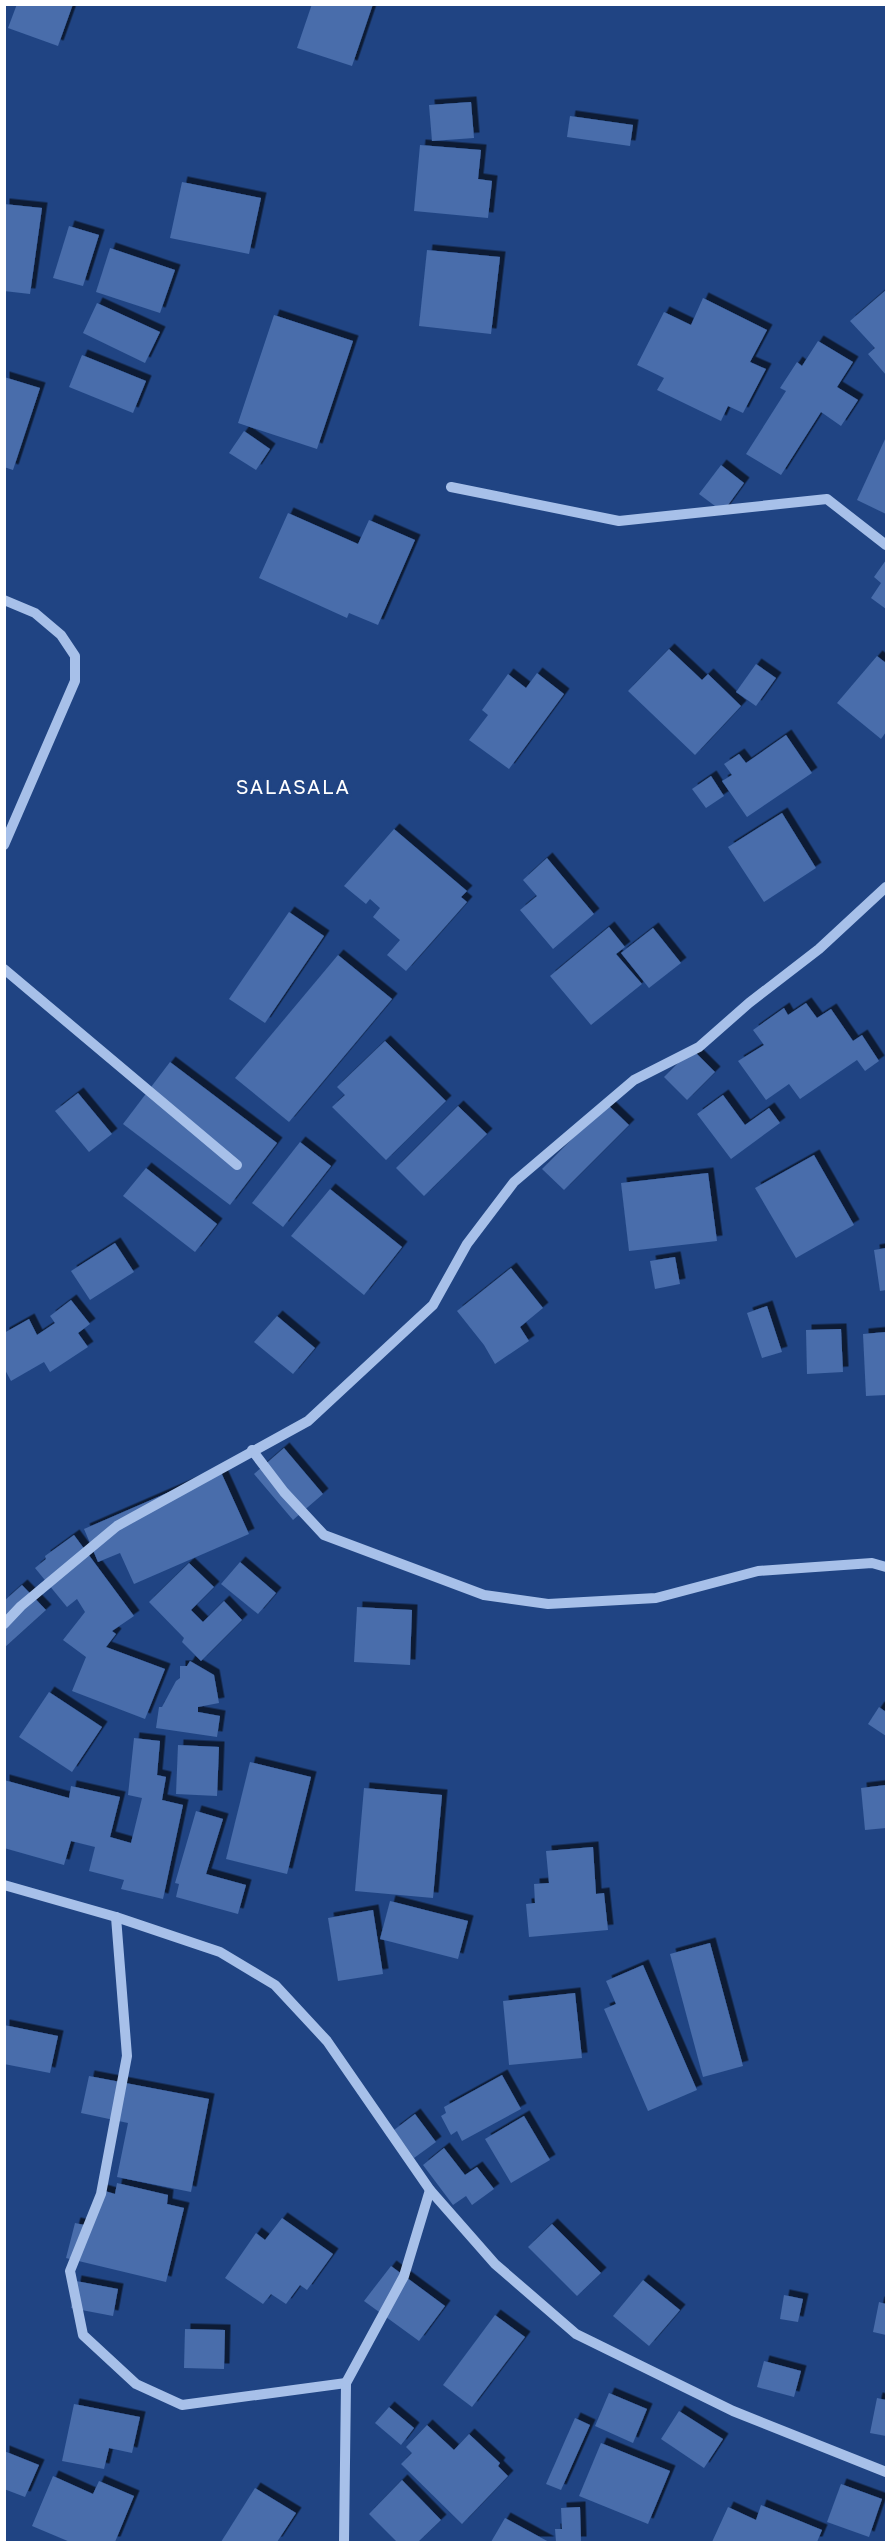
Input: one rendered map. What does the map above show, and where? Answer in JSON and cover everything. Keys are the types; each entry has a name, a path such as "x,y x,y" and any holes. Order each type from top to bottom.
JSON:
{"street":[{"path":"450,487 620,520 827,499 886,545"},
{"path":"4,600 35,613 61,635 75,656 75,681 4,845"},
{"path":"4,1624 21,1606 117,1526 308,1421 433,1305 467,1244 514,1182 634,1080 699,1047 749,1003 819,949 886,887"},
{"path":"4,969 237,1165"},
{"path":"252,1450 284,1492 324,1535 484,1595 548,1604 656,1598 758,1571 872,1563 886,1567"},
{"path":"4,1885 116,1917 220,1952 275,1985 327,2041 430,2190 495,2264 576,2334 733,2411 886,2472"},
{"path":"116,1917 127,2056 101,2193 70,2271 84,2335 136,2384 182,2405 346,2383"},
{"path":"344,2542 346,2383 404,2276 430,2190"}],"building":[{"path":"17,4 73,4 58,46 8,28"},
{"path":"312,4 373,4 352,66 297,48"},
{"path":"471,102 474,138 432,141 429,105"},
{"path":"570,116 633,125 630,146 567,137"},
{"path":"420,145 481,150 478,179 492,181 488,218 414,211"},
{"path":"182,182 261,198 249,254 170,238"},
{"path":"4,204 42,208 30,294 4,291"},
{"path":"69,226 99,235 83,286 53,278"},
{"path":"110,248 175,270 160,313 96,292"},
{"path":"427,250 500,257 491,334 419,326"},
{"path":"886,290 886,375 868,354 875,348 850,321"},
{"path":"703,298 767,330 750,362 766,369 743,413 728,406 721,421 657,390 664,378 637,365 664,312 691,325"},
{"path":"97,303 160,332 145,363 83,333"},
{"path":"274,315 353,341 317,449 238,423"},
{"path":"818,341 853,362 837,387 858,400 841,426 821,412 781,475 746,454 786,391 780,388 797,362 802,366"},
{"path":"82,355 146,381 133,413 69,387"},
{"path":"4,377 40,388 13,470 4,467"},
{"path":"244,431 270,449 256,470 229,453"},
{"path":"886,437 886,514 857,500"},
{"path":"721,465 744,483 723,512 699,494"},
{"path":"288,513 358,544 369,520 415,540 378,625 349,613 347,618 259,578"},
{"path":"886,560 886,609 871,598 881,583 874,577"},
{"path":"669,649 702,680 708,674 741,706 695,755 628,691"},
{"path":"877,656 886,663 886,732 881,739 837,703"},
{"path":"756,664 776,678 756,706 736,692"},
{"path":"537,673 564,694 509,769 469,740 488,715 482,710 508,674 526,688"},
{"path":"786,735 812,773 747,817 722,781 732,775 724,764 739,754 746,763"},
{"path":"711,776 724,796 706,808 692,789"},
{"path":"782,813 816,868 764,902 728,847"},
{"path":"394,829 467,891 461,897 467,902 406,971 387,955 400,940 373,917 380,908 370,899 366,904 344,886"},
{"path":"547,858 594,914 553,949 520,910 537,896 523,880"},
{"path":"289,912 324,936 265,1023 229,999"},
{"path":"609,927 625,947 616,954 642,984 591,1025 550,976"},
{"path":"653,928 681,963 649,988 621,953"},
{"path":"338,955 392,999 289,1122 235,1078"},
{"path":"806,1003 817,1018 831,1009 853,1041 862,1035 879,1061 865,1071 857,1060 800,1099 789,1084 766,1100 738,1061 764,1045 753,1030 784,1008 788,1015"},
{"path":"385,1041 446,1101 386,1160 332,1107 345,1095 337,1087"},
{"path":"692,1049 715,1072 687,1100 664,1077"},
{"path":"170,1062 277,1143 230,1205 123,1124"},
{"path":"78,1093 112,1134 89,1152 55,1111"},
{"path":"723,1095 745,1125 769,1108 780,1123 731,1159 697,1114"},
{"path":"607,1104 629,1125 564,1190 542,1169"},
{"path":"458,1106 487,1134 424,1196 396,1168"},
{"path":"300,1142 331,1166 283,1227 252,1203"},
{"path":"814,1155 854,1225 796,1258 755,1188"},
{"path":"146,1168 217,1224 195,1252 123,1196"},
{"path":"708,1173 717,1241 629,1251 621,1183"},
{"path":"330,1189 402,1247 364,1295 291,1236"},
{"path":"115,1243 134,1272 90,1300 71,1271"},
{"path":"886,1248 886,1290 880,1291 874,1250"},
{"path":"675,1257 680,1284 655,1289 650,1261"},
{"path":"511,1268 543,1308 520,1327 529,1341 495,1364 484,1345 457,1311"},
{"path":"71,1300 90,1324 78,1333 88,1347 50,1372 44,1362 11,1381 4,1368 4,1333 29,1319 37,1335 55,1323 50,1316"},
{"path":"767,1306 782,1352 762,1358 747,1313"},
{"path":"277,1316 315,1348 293,1374 254,1342"},
{"path":"841,1329 843,1372 807,1374 806,1330"},
{"path":"886,1332 886,1395 866,1396 863,1334"},
{"path":"284,1448 323,1494 293,1520 254,1474"},
{"path":"220,1470 249,1534 134,1584 120,1553 98,1562 84,1529"},
{"path":"74,1535 134,1616 112,1631 116,1634 106,1647 165,1669 145,1719 72,1691 86,1657 63,1640 85,1612 77,1599 67,1607 35,1568 46,1559 45,1556"},
{"path":"240,1562 276,1593 258,1614 221,1584"},
{"path":"189,1563 214,1587 191,1610 203,1622 224,1601 242,1620 201,1661 182,1642 184,1638 149,1602"},
{"path":"22,1585 46,1610 4,1648 4,1601"},
{"path":"357,1607 412,1610 410,1665 354,1662"},
{"path":"190,1661 214,1675 219,1703 198,1707 198,1712 220,1716 217,1737 156,1728 159,1707 162,1707 176,1681 180,1678 180,1666 187,1666"},
{"path":"49,1692 102,1727 72,1772 19,1737"},
{"path":"879,1707 886,1712 886,1736 868,1724"},
{"path":"134,1738 160,1741 157,1775 166,1777 162,1800 183,1805 163,1899 121,1889 124,1880 89,1871 95,1847 71,1841 64,1865 4,1848 4,1780 69,1798 71,1786 120,1797 110,1837 131,1843 142,1798 128,1795"},
{"path":"178,1745 219,1747 217,1796 176,1794"},
{"path":"250,1762 311,1777 287,1874 226,1859"},
{"path":"886,1785 886,1828 865,1830 861,1788"},
{"path":"364,1788 442,1795 433,1898 355,1891"},
{"path":"196,1811 223,1819 206,1874 246,1885 238,1914 176,1897 179,1884 175,1883"},
{"path":"593,1847 596,1894 604,1893 608,1930 529,1937 526,1904 535,1903 534,1884 549,1883 546,1851"},
{"path":"390,1901 468,1921 458,1959 380,1939"},
{"path":"373,1910 383,1974 338,1981 328,1918"},
{"path":"710,1943 743,2066 703,2077 670,1954"},
{"path":"643,1965 697,2090 648,2111 604,2009 616,2004 606,1981"},
{"path":"575,1993 582,2058 509,2065 503,2001"},
{"path":"4,2025 58,2036 50,2073 4,2064"},
{"path":"502,2075 521,2109 462,2141 457,2131 451,2135 441,2116 446,2113 444,2107"},
{"path":"89,2076 209,2099 191,2192 117,2177 128,2123 81,2113"},
{"path":"415,2114 436,2142 414,2158 394,2130"},
{"path":"524,2116 550,2160 511,2183 485,2139"},
{"path":"444,2148 465,2175 477,2167 494,2189 472,2205 466,2196 453,2205 423,2165"},
{"path":"117,2183 168,2195 167,2204 184,2208 166,2282 66,2258 75,2223 89,2226 98,2189 115,2194"},
{"path":"282,2218 333,2254 307,2290 300,2285 286,2304 271,2294 263,2304 225,2278 256,2233 265,2240"},
{"path":"552,2224 601,2273 577,2296 528,2247"},
{"path":"391,2266 445,2306 419,2341 364,2301"},
{"path":"643,2280 680,2310 649,2346 613,2316"},
{"path":"76,2281 118,2289 113,2316 71,2308"},
{"path":"784,2295 803,2299 798,2322 780,2319"},
{"path":"879,2302 886,2304 886,2335 873,2332"},
{"path":"495,2315 525,2337 472,2407 443,2385"},
{"path":"185,2329 225,2330 224,2369 184,2368"},
{"path":"764,2361 801,2371 794,2397 757,2387"},
{"path":"609,2393 647,2409 633,2443 595,2426"},
{"path":"877,2398 886,2400 886,2436 870,2433"},
{"path":"74,2404 140,2417 132,2453 109,2448 104,2469 62,2461"},
{"path":"389,2407 414,2428 401,2445 375,2423"},
{"path":"679,2411 723,2439 704,2468 661,2439"},
{"path":"575,2418 590,2425 561,2490 546,2484"},
{"path":"427,2425 454,2450 469,2434 500,2463 498,2466 508,2476 462,2524 401,2464 412,2453 406,2447"},
{"path":"601,2443 670,2471 648,2524 579,2496"},
{"path":"4,2451 39,2465 25,2497 4,2489"},
{"path":"53,2476 93,2494 99,2481 134,2496 115,2542 70,2542 32,2526"},
{"path":"402,2480 441,2520 418,2542 397,2542 369,2514"},
{"path":"841,2484 882,2499 869,2537 827,2522"},
{"path":"255,2488 296,2513 277,2542 221,2542"},
{"path":"761,2505 822,2530 817,2542 712,2542 728,2507 756,2520"},
{"path":"580,2507 581,2542 556,2542 555,2529 562,2529 561,2508"},
{"path":"505,2518 549,2542 491,2542"}],"district":[{"name":"SALASALA","path":"293,786"}]}
